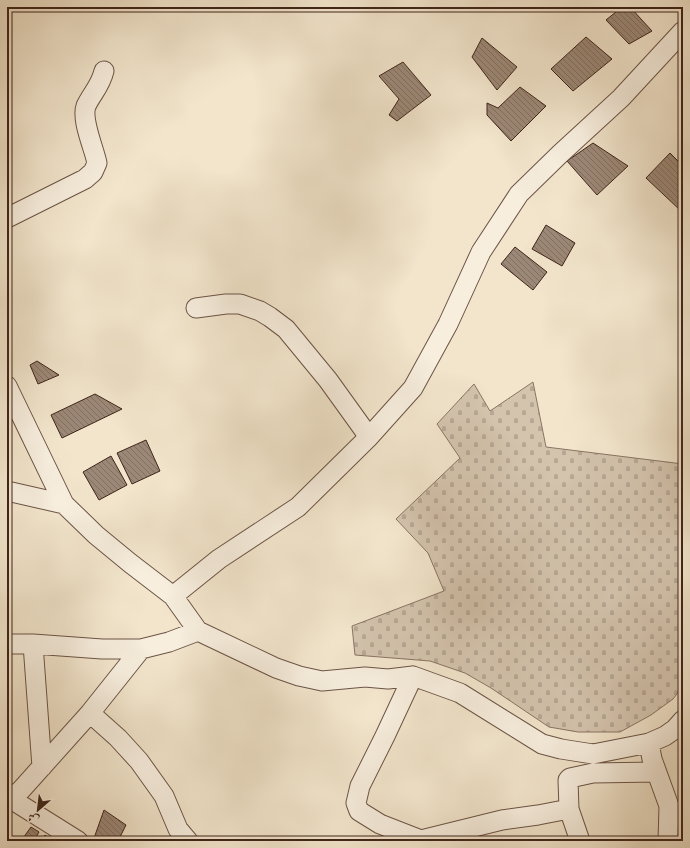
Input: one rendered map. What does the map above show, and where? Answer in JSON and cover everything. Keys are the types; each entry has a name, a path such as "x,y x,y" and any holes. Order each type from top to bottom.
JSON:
{"street":[{"path":"173,596 219,559 298,507 369,437 412,388 448,324 481,252 519,194 621,98 683,31"},
{"path":"7,218 85,179 95,169 97,164 86,122 85,110 99,86 104,71"},
{"path":"196,308 226,304 240,304 250,307 270,317 286,329 328,380 369,437"},
{"path":"7,386 64,504 96,535 173,596 198,631 276,668 322,681 365,678 388,679 413,676 460,693 542,744 561,749 593,754 650,743 665,736 675,729 683,720"},
{"path":"7,491 64,504"},
{"path":"7,644 33,644 102,649 141,649 169,642 198,631"},
{"path":"33,644 42,767"},
{"path":"78,841 9,801 21,790 90,713 141,649"},
{"path":"413,676 360,786 356,803 359,811 380,824 421,840 502,820 569,809"},
{"path":"90,713 118,738 139,761 164,796 178,829 186,841"},
{"path":"650,743 652,759 669,806 668,841"},
{"path":"580,841 569,809 568,780 573,776 593,773 656,772"}],"green space":[{"path":"533,382 546,447 683,464 683,686 673,699 651,715 620,732 578,732 549,727 491,688 465,673 430,661 355,655 352,626 444,591 428,553 396,519 460,458 437,424 474,384 490,411"}],"building":[{"path":"622,7 630,7 652,31 629,44 606,20"},
{"path":"586,37 612,59 573,91 551,69"},
{"path":"482,38 517,67 497,90 472,57"},
{"path":"403,62 431,95 397,121 389,115 399,99 379,76"},
{"path":"520,87 546,106 511,141 487,115 487,103 498,108"},
{"path":"593,143 628,166 597,195 567,161"},
{"path":"670,153 683,166 683,209 681,211 646,178"},
{"path":"546,225 575,243 562,266 532,249"},
{"path":"515,247 547,272 533,290 501,264"},
{"path":"37,361 59,375 38,384 30,365"},
{"path":"95,394 122,409 62,438 51,415"},
{"path":"7,431 11,439 7,441"},
{"path":"146,440 160,471 132,484 117,453"},
{"path":"111,456 127,485 99,500 83,472"},
{"path":"104,810 126,825 118,841 93,841"},
{"path":"31,827 39,832 34,841 21,841"},
{"path":"45,835 52,841 40,841"}]}
